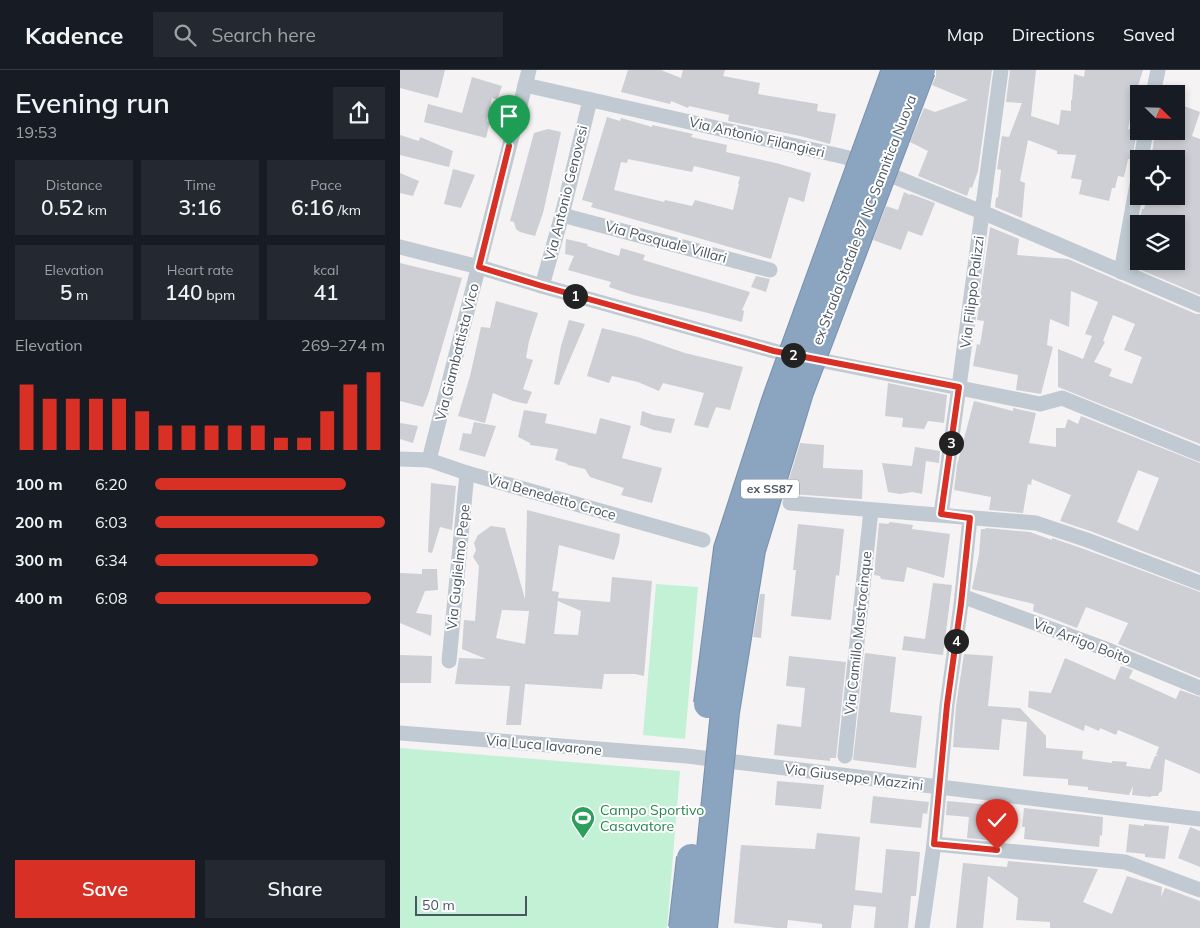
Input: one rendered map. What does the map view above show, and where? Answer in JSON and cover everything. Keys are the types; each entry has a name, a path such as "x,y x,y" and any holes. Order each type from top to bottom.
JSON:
{"highway":[{"name":"ex Strada Statale 87 NC Sannitica Nuova","path":"684,928 728,549 776,401 896,70"},
{"name":"ex Strada Statale 87 NC Sannitica Nuova","path":"703,928 726,712 751,550 800,392 921,70"}],"street":[{"name":"Via Filippo Palizzi","path":"941,514 1001,70"},
{"path":"1155,85 1158,70"},
{"name":"Via Antonio Filangieri","path":"527,77 590,100 845,157 982,212 1200,305"},
{"name":"Via Giambattista Vico","path":"429,460 527,77"},
{"name":"Via Antonio Genovesi","path":"542,286 562,215 590,100"},
{"path":"1120,272 1133,205"},
{"name":"Via Pasquale Villari","path":"562,215 770,270"},
{"path":"400,247 479,267 774,351 1040,404 1062,398 1200,454"},
{"name":"Via Benedetto Croce","path":"400,459 429,460 468,473 703,540"},
{"name":"Via Guglielmo Pepe","path":"449,661 468,473"},
{"path":"790,503 1036,522 1200,583"},
{"name":"Via Camillo Mastrocinque","path":"845,756 871,510"},
{"path":"922,928 934,844 947,705 962,596 970,518"},
{"name":"Via Arrigo Boito","path":"962,596 1103,648 1200,688"},
{"name":"Via Luca Iavarone","path":"400,734 687,756"},
{"name":"Via Giuseppe Mazzini","path":"687,756 1200,819"},
{"path":"934,844 1125,862 1200,890"}],"green space":[{"path":"656,584 698,587 685,739 643,735"},
{"name":"Campo Sportivo Casavatore","path":"400,748 680,771 667,928 400,928"}],"building":[{"path":"400,70 445,70 438,98 400,88"},
{"path":"628,70 661,70 681,78 683,70 725,70 723,76 760,83 758,94 818,104 817,111 836,114 830,144 728,121 729,115 689,106 688,108 671,101 670,104 621,92"},
{"path":"936,70 992,70 978,171 967,196 918,176 928,151 910,142 924,108 935,112 968,100 932,85 936,76"},
{"path":"1010,70 1036,70 1031,116 1059,125 1061,110 1071,111 1074,74 1084,77 1085,70 1143,70 1138,85 1130,85 1130,119 1128,129 1130,129 1130,140 1135,140 1134,150 1130,150 1130,159 1128,159 1124,177 1118,176 1115,188 1112,188 1109,201 1079,194 1082,180 1071,178 1076,155 1057,154 1057,151 1028,140 1020,181 1025,183 1022,218 995,207 1001,170 997,169 1002,136 1009,137 1022,103 1006,102"},
{"path":"472,77 502,86 497,100 492,98 487,121 490,122 486,138 424,122 428,104 462,113"},
{"path":"1185,106 1200,112 1192,136 1200,139 1200,295 1141,270 1185,270 1185,215 1141,215 1145,205 1185,205 1185,150 1152,150 1154,140 1185,140"},
{"path":"607,117 620,121 621,118 652,127 652,125 693,134 691,137 727,145 726,152 811,173 804,202 789,197 771,259 591,207 593,203 582,200","holes":["628,159 692,172 694,166 740,177 733,210 695,200 692,206 665,200 664,202 614,190 621,162 627,163"]},
{"path":"548,129 561,132 543,213 535,236 520,232 516,229 514,222 510,221 534,133"},
{"path":"400,135 419,141 420,137 453,151 449,167 400,155"},
{"path":"453,169 475,175 461,208 444,204"},
{"path":"400,173 419,181 413,196 400,193"},
{"path":"904,192 935,203 922,236 908,231 901,250 873,240 886,206 898,210"},
{"path":"990,227 1019,239 1017,255 1068,259 1196,314 1200,314 1200,444 1058,387 1058,349 1083,359 1092,336 1085,334 1098,302 1071,291 1069,327 1050,319 1047,345 1053,347 1041,394 1016,390 1018,375 973,366 977,344 980,345 984,321 977,320","holes":["1113,315 1135,324 1124,350 1142,357 1132,384 1109,376 1112,369 1094,362 1105,342 1103,341"]},
{"path":"566,239 588,244 587,246 619,256 621,248 645,255 643,260 750,292 742,310 744,311 742,322 633,295 609,287 611,282 568,270 574,256 565,254"},
{"path":"400,263 462,278 423,407 400,401"},
{"path":"756,276 770,279 766,292 751,287"},
{"path":"496,301 538,313 526,358 533,360 523,389 532,392 527,404 493,393 485,423 458,416 470,376 481,327 490,328"},
{"path":"569,320 585,324 559,385 554,384 561,346"},
{"path":"602,328 638,337 685,353 743,367 730,410 716,407 708,428 694,425 704,393 663,383 659,391 638,382 612,376 609,383 587,376"},
{"path":"888,383 947,395 944,423 928,421 924,429 902,427 903,418 885,416"},
{"path":"974,401 1013,411 1013,408 1036,413 1029,443 1056,447 1056,428 1065,428 1068,419 1078,424 1081,416 1200,463 1200,573 1060,521 1071,495 1032,479 1031,485 1028,484 1023,513 989,510 991,497 954,490 957,465","holes":["1138,470 1159,478 1138,531 1117,522"]},
{"path":"524,410 547,414 545,423 596,434 600,418 631,426 622,458 662,468 652,503 621,495 624,488 590,477 585,469 555,460 558,449 530,445 530,443 518,437"},
{"path":"642,411 675,419 671,433 640,425"},
{"path":"474,422 496,426 485,457 459,450 463,433 471,434"},
{"path":"400,423 418,426 413,443 400,439"},
{"path":"800,443 824,445 823,468 863,470 862,499 791,494 784,496"},
{"path":"915,447 940,451 939,463 926,461 922,494 888,492 882,463 912,466"},
{"path":"431,483 456,486 452,530 440,527 432,553 428,552"},
{"path":"527,510 620,534 614,560 559,545 552,591 559,592 558,598 610,602 612,577 652,581 644,676 635,674 604,674 602,689 525,684 521,725 506,725 510,686 455,684 459,658 486,659 462,649 464,620 475,621 479,566 473,557 476,550 474,543 478,535 491,526 505,528 525,599","holes":["558,601 581,611 578,635 554,634","502,610 529,611 525,644 496,638"]},
{"path":"890,522 913,525 912,529 950,534 944,578 907,567 904,582 881,579 880,576 874,575 879,523 888,524"},
{"path":"798,524 844,529 839,576 836,575 831,620 791,616"},
{"path":"981,529 1030,532 1052,540 1052,538 1200,592 1200,678 1118,644 1128,623 1086,607 1077,628 1033,611 1034,604 972,589 979,555"},
{"path":"422,569 437,569 438,590 425,591 416,613 432,615 431,636 400,623 400,573 422,574"},
{"path":"933,583 952,585 943,655 902,650 904,636 925,639"},
{"path":"760,594 765,594 761,638 753,637"},
{"path":"865,653 896,657 890,712 922,716 916,768 853,760"},
{"path":"964,654 993,656 988,706 1020,708 1046,736 1046,748 1083,751 1082,759 1112,763 1112,761 1127,762 1126,766 1150,769 1155,756 1159,756 1156,755 1159,747 1118,730 1116,735 1100,728 1099,731 1085,725 1084,731 1028,707 1029,691 1051,693 1065,658 1115,680 1121,666 1133,670 1129,678 1176,699 1180,690 1200,697 1200,774 1165,759 1162,791 1158,796 1151,797 1132,795 1133,786 1129,795 1088,790 1088,787 1068,785 1068,779 1023,776 1027,722 1002,719 999,750 953,747 956,706"},
{"path":"400,655 432,656 431,683 400,683"},
{"path":"789,656 846,662 836,758 830,758 830,761 774,755 777,724 801,727 805,688 786,686"},
{"path":"777,781 824,785 821,809 775,805"},
{"path":"873,796 929,802 927,814 923,813 921,828 870,823"},
{"path":"947,801 1001,808 998,841 967,838 969,817 946,815"},
{"path":"1024,808 1103,817 1102,836 1100,835 1099,847 1024,839 1025,827 1022,827"},
{"path":"1129,824 1169,826 1165,859 1145,857 1145,854 1126,852"},
{"path":"1190,827 1200,831 1200,867 1178,858"},
{"path":"817,833 860,837 855,890 882,893 886,849 920,852 916,896 911,896 908,928 874,928 876,907 854,905 851,928 822,928 822,924 788,920 787,928 734,923 741,845 815,849"},
{"path":"1008,861 1098,869 1083,902 1112,914 1127,876 1162,887 1161,897 1165,888 1200,901 1200,928 1050,928 1050,922 1016,920 1018,898 988,876 983,928 956,928 963,863 1007,867"}],"place":[{"name":"Campo Sportivo Casavatore","path":"583,839"}],"route":[{"path":"509,146 479,267 774,351 959,387 941,514 970,518 961,604 947,705 934,844 997,850"}]}
